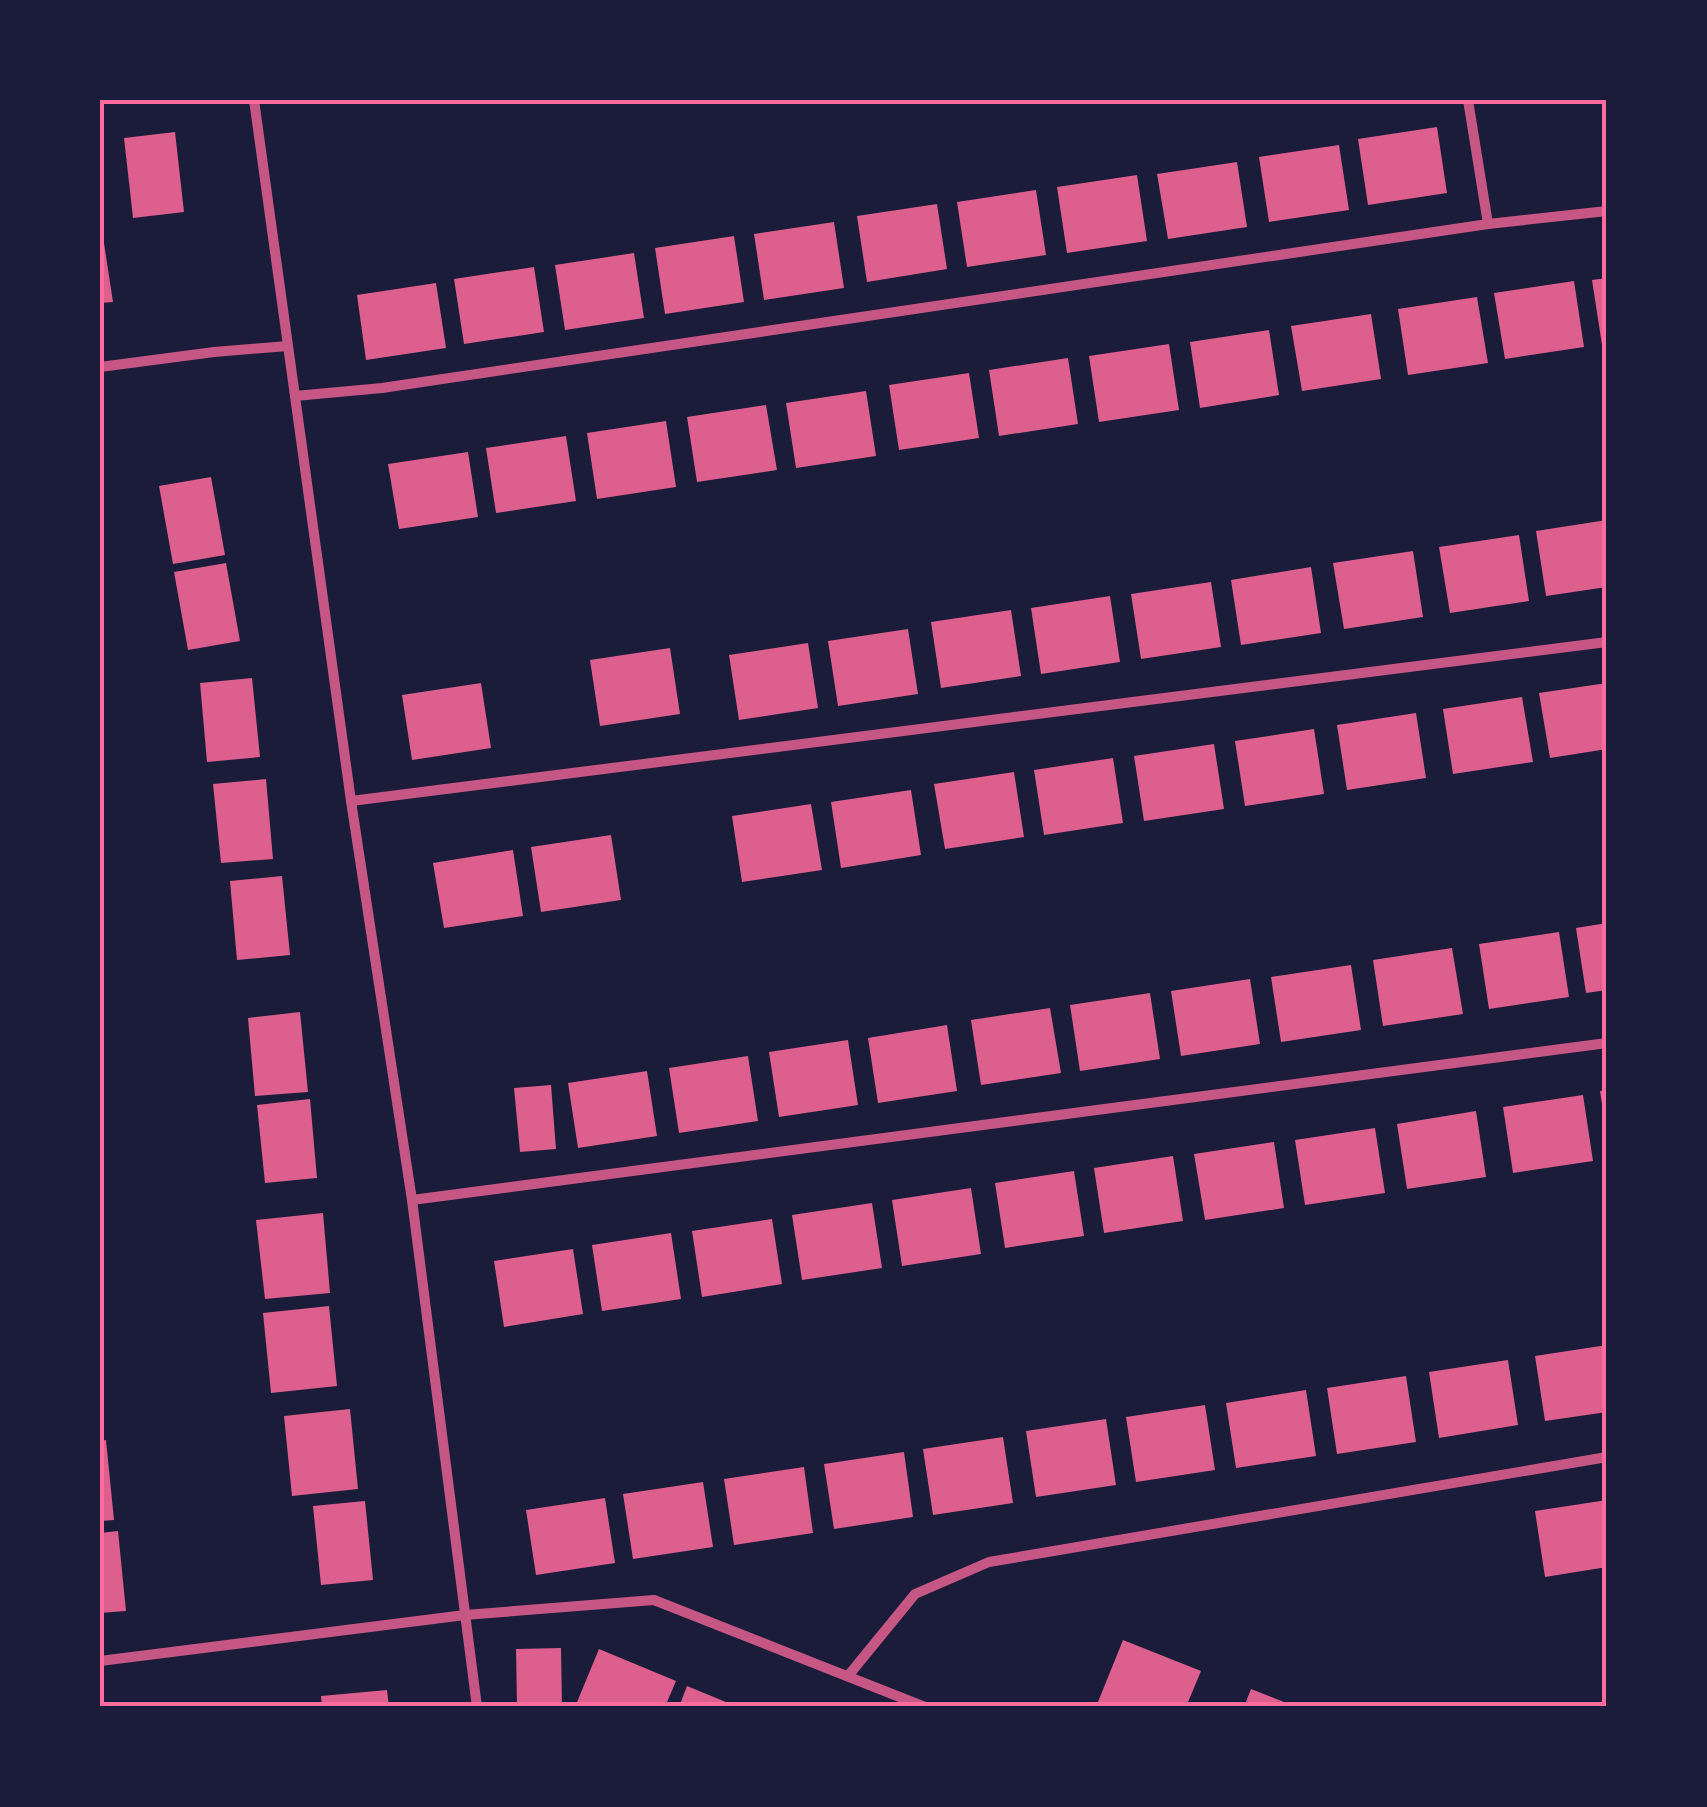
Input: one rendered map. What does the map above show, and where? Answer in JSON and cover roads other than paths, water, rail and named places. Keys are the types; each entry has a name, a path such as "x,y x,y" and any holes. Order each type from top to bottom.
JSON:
{"street":[{"path":"254,100 412,1200 477,1707"},
{"path":"1468,100 1488,224"},
{"path":"296,396 382,388 1488,224 1607,212"},
{"path":"100,368 288,346"},
{"path":"352,801 1607,642"},
{"path":"412,1200 1607,1042"},
{"path":"848,1676 915,1594 989,1562 1607,1457"},
{"path":"100,1661 465,1616 654,1600 925,1707"}]}
